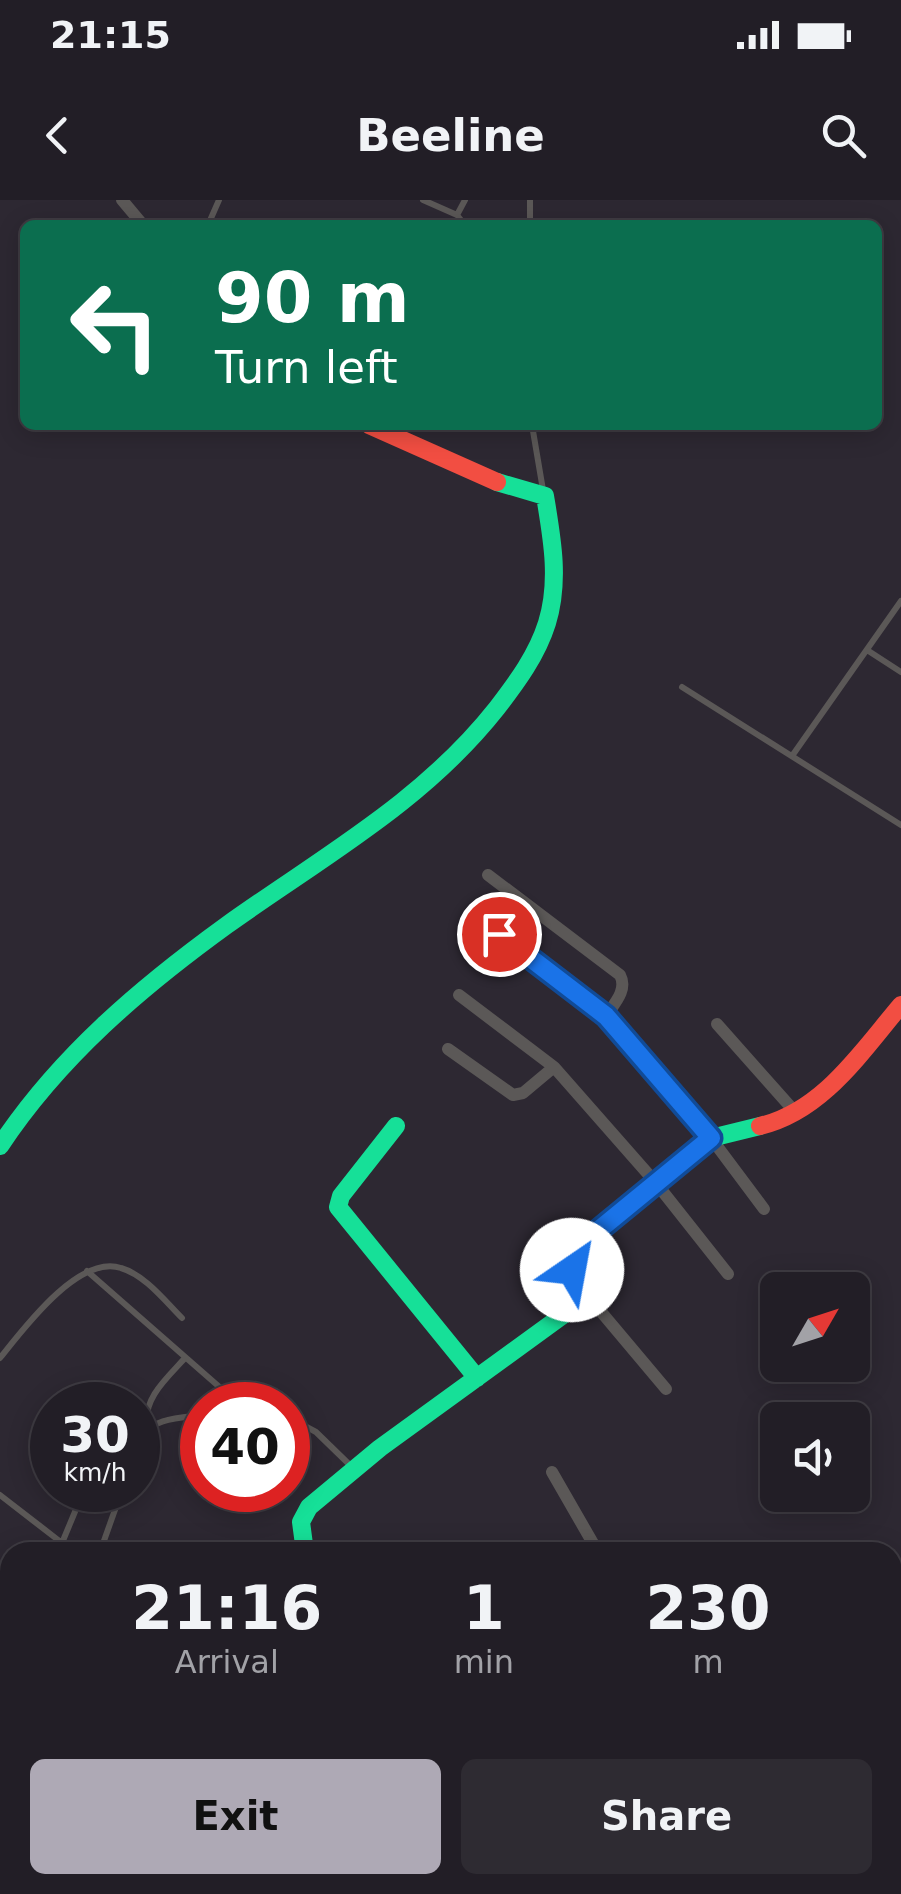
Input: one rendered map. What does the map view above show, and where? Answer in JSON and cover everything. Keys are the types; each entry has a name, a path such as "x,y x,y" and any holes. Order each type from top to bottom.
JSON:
{"main road":[{"path":"0,1146 63,1066 124,1006 228,925 401,808 487,723 520,676 549,618 556,579 544,496 496,482 380,430"},
{"path":"304,1542 303,1515 354,1470 570,1310 577,1294 574,1254 711,1138 730,1136 796,1113 835,1082 901,1005"},
{"path":"396,1126 341,1196 338,1208 476,1378"}],"street":[{"path":"122,200 139,220"},
{"path":"488,874 620,975 621,993 606,1016"},
{"path":"499,934 606,1016 711,1138 764,1209"},
{"path":"459,996 554,1066 656,1183 728,1274"},
{"path":"717,1024 796,1113"},
{"path":"448,1049 513,1094 523,1093 554,1066"},
{"path":"574,1280 666,1389"},
{"path":"552,1472 592,1542"}],"lane":[{"path":"423,200 457,214 461,220"},
{"path":"457,214 465,200"},
{"path":"533,430 544,496"},
{"path":"792,756 901,601"},
{"path":"867,650 901,672"},
{"path":"682,686 901,825"},
{"path":"0,1358 86,1270 104,1265 123,1268 142,1280 182,1318"},
{"path":"86,1270 213,1382"},
{"path":"160,1388 184,1358"},
{"path":"310,1429 354,1470"},
{"path":"0,1496 62,1542 75,1512"},
{"path":"104,1542 114,1512"}],"traffic: fast":[{"path":"0,1146 48,1083 132,999 227,925 404,800 468,742 519,678 547,623 554,560 545,496 497,482"},
{"path":"396,1126 341,1196 338,1207 477,1378"},
{"path":"304,1542 301,1522 309,1507 380,1448 570,1310 577,1295 572,1261 589,1238 711,1138 760,1126"}],"traffic: jam":[{"path":"380,430 497,482"},
{"path":"760,1126 783,1118 822,1094 901,1005"}],"route":[{"path":"499,934 606,1016 711,1138 589,1238 574,1254 572,1270"}]}
